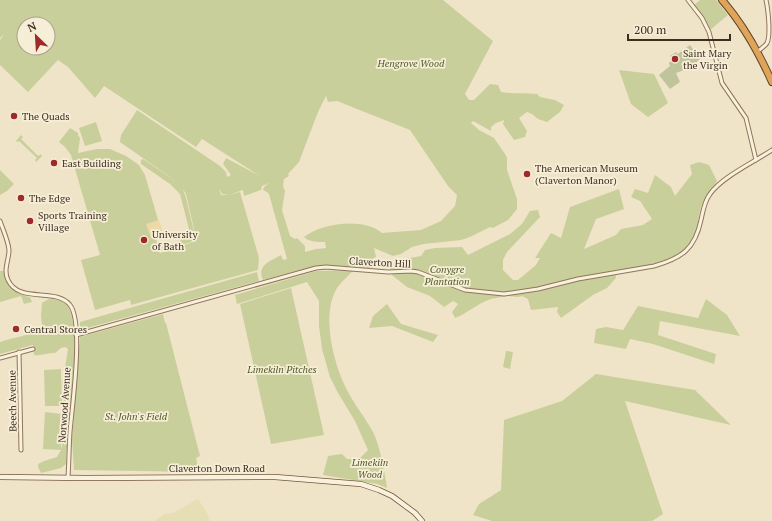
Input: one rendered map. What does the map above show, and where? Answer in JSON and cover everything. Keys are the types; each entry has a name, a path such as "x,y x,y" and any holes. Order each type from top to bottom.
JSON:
{"highway":[{"path":"722,0 745,31 772,82"}],"street":[{"path":"688,0 702,18 709,32 722,83 746,118 756,160"},
{"path":"757,52 765,46 768,40 766,0"},
{"name":"Claverton Hill","path":"76,335 316,268 326,267 388,272 411,271 418,272 465,290 504,294 538,289 578,279 654,266 673,259 686,251 696,239 704,206 710,194 719,185 772,150"},
{"name":"Norwood Avenue","path":"0,221 9,250 6,269 9,282 12,286 20,291 57,297 68,303 75,314 76,335 68,477"},
{"path":"0,358 33,349"},
{"name":"Beech Avenue","path":"19,352 21,450"},
{"name":"Claverton Down Road","path":"0,477 275,477 360,484 392,496 415,513 422,521"}],"shaded area":[{"path":"198,499 210,521 154,521 165,514 173,513"}],"green space":[{"name":"Hengrove Wood","path":"0,0 443,0 493,41 465,94 469,100 474,100 490,84 498,85 501,92 537,94 540,97 555,100 564,105 560,112 547,122 538,119 527,112 519,118 527,131 525,137 514,140 503,124 504,120 491,127 491,131 473,121 471,123 479,130 494,138 505,154 507,158 507,170 517,199 517,209 508,220 493,228 490,227 461,240 424,244 412,247 401,254 393,256 374,248 376,257 372,259 373,263 377,263 378,267 316,266 263,280 261,271 266,264 281,255 283,260 287,259 269,194 263,190 269,183 262,186 261,190 244,196 243,190 229,195 240,192 259,258 258,270 131,305 130,300 95,310 81,260 100,255 71,155 59,142 70,128 78,133 80,138 78,153 97,149 110,149 126,156 139,165 145,175 163,237 156,239 159,249 183,239 190,233 180,194 170,184 141,164 141,160 143,159 180,184 120,142 121,135 137,110 220,166 226,172 227,177 231,175 223,164 226,158 260,176 202,139 196,147 104,86 95,98 68,67 58,60 28,92 0,65 0,40 4,34 0,38","holes":["326,96 328,102 337,101 410,130 448,186 457,195 455,206 441,221 421,230 382,233 365,225 331,225 311,232 304,237 311,241 325,242 326,248 305,252 305,246 297,238 295,239 290,236 282,210 285,191 283,186 284,179 289,176 288,174 299,162 318,112","183,189 186,194 196,238 190,243 160,253 159,252 191,242 194,239 195,236"]},
{"path":"700,0 716,0 728,15 710,30 694,5"},
{"path":"690,45 700,59 692,67 676,73 680,82 670,89 659,75 670,66 669,63 672,58 670,56 676,52 678,54"},
{"path":"619,70 654,74 668,103 648,117 631,104"},
{"path":"96,122 102,141 85,146 79,128"},
{"path":"21,135 23,137 21,139 38,156 41,154 42,156 36,162 35,160 37,158 19,141 16,141"},
{"name":"Conygre Plantation","path":"699,162 709,165 717,181 702,203 695,234 688,246 680,253 659,262 615,271 616,278 607,288 593,295 561,318 557,312 558,307 531,310 528,299 522,296 507,296 486,301 455,318 452,312 458,304 453,301 444,307 430,296 407,287 392,275 390,268 393,265 404,259 421,256 425,250 462,247 468,255 510,234 522,224 530,211 538,210 540,217 507,252 503,260 503,270 513,280 518,280 536,265 540,258 535,258 551,233 561,238 570,207 619,189 624,209 596,219 584,249 616,235 621,229 643,225 652,219 640,201 631,197 635,189 648,193 655,175 671,187 675,196 692,174 690,165"},
{"path":"0,170 14,184 0,195"},
{"name":"Limekiln Wood","path":"354,270 339,285 332,299 329,324 333,352 346,388 376,438 387,488 377,484 323,475 328,456 342,454 347,459 359,459 368,450 355,421 330,377 322,349 319,326 319,301 307,282 237,304 235,295 316,271"},
{"path":"0,271 4,271 5,277 12,289 20,294 30,297 32,302 24,304 21,296 0,302"},
{"path":"257,272 259,281 80,330 80,322"},
{"name":"Limekiln Pitches","path":"291,288 324,435 271,444 240,304"},
{"path":"49,299 55,299 64,303 68,307 72,319 74,336 73,382 66,464 61,468 41,473 38,464 57,457 61,450 43,449 45,412 61,414 61,449 64,393 62,386 68,349 65,347 61,348 55,353 34,355 33,345 0,354 0,342 28,334 42,326 42,303"},
{"path":"706,299 727,315 740,336 660,321 658,335 716,354 714,364 653,344 630,339 626,349 594,343 596,329 606,327 623,330 638,306 698,318"},
{"path":"387,304 401,324 438,335 433,342 392,326 369,328 373,316"},
{"name":"St. John's Field","path":"163,314 200,456 196,458 199,472 74,470 72,440 80,337"},
{"path":"506,351 513,352 510,369 503,367"},
{"path":"61,369 62,406 45,406 44,370"},
{"path":"596,374 695,390 731,425 625,401 663,514 652,521 492,521 473,515 479,504 501,490 504,420 562,401"}],"sand":[{"path":"159,220 164,236 151,238 146,224"}],"place":[{"name":"Saint Mary the Virgin","path":"675,59"},
{"name":"The Quads","path":"14,116"},
{"name":"East Building","path":"54,163"},
{"name":"The American Museum (Claverton Manor)","path":"527,174"},
{"name":"The Edge","path":"21,198"},
{"name":"Sports Training Village","path":"30,221"},
{"name":"University of Bath","path":"144,240"},
{"name":"Central Stores","path":"16,329"}]}
